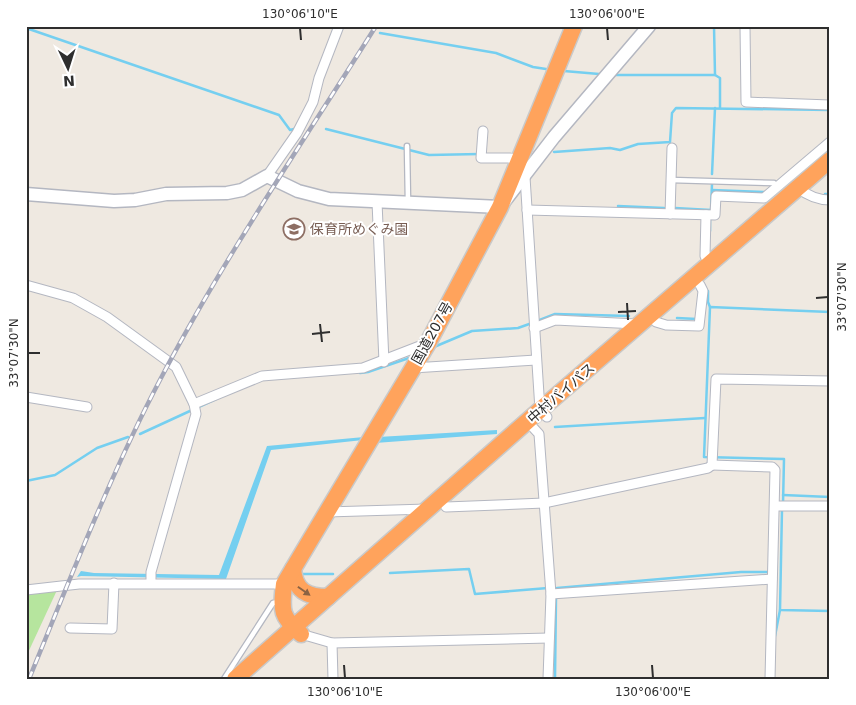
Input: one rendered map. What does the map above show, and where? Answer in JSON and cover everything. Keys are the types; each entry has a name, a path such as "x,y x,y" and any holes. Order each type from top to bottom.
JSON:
{"highway":[{"name":"国道207号","path":"298,631 286,621 282,601 284,584 428,343 500,207 574,26"},
{"name":"中村バイパス","path":"648,323 700,285 802,191 830,160"},
{"name":"中村バイパス","path":"298,631 446,507 544,413 648,323 772,200 802,191 830,174"},
{"name":"中村バイパス","path":"298,631 328,597 427,509 531,425"},
{"path":"293,569 294,578 301,592 314,597 328,597"},
{"path":"235,679 298,631"},
{"path":"249,679 298,631"}],"street":[{"path":"26,194 114,201 135,200 185,192 227,193 242,190 267,176 297,133 313,102 319,78 339,26"},
{"path":"267,176 315,197 377,202 500,207 560,130 649,26"},
{"path":"745,26 746,102 830,105"},
{"path":"482,131 481,158 510,158 519,160"},
{"path":"527,210 715,215 716,196 772,200 777,187 830,142"},
{"path":"670,214 672,148"},
{"path":"525,177 536,360 544,413"},
{"path":"802,191 819,200 830,200"},
{"path":"377,202 384,362"},
{"path":"706,215 705,256 709,264"},
{"path":"26,285 73,298 107,317 176,367 195,407 183,463 151,578"},
{"path":"534,324 555,320 700,326 703,291 700,285"},
{"path":"195,407 262,376 363,368 384,362 428,343"},
{"path":"413,368 536,360"},
{"path":"446,507 544,503 708,468 712,460 716,379 830,381"},
{"path":"26,397 86,408"},
{"path":"531,425 539,434 550,590 548,679"},
{"path":"712,460 772,467 776,470 780,506 773,574 770,679"},
{"path":"780,506 830,506"},
{"path":"327,512 427,509"},
{"path":"550,590 560,594 773,574"},
{"path":"26,590 151,578 284,584"},
{"path":"70,628 112,629 114,583"},
{"path":"298,631 332,643 549,638"},
{"path":"332,643 333,679"}],"lane":[{"path":"407,146 408,203"},
{"path":"671,180 774,183 777,187"},
{"path":"224,679 273,603 282,601"}],"green space":[{"path":"58,588 26,657 26,594"}],"water":[{"path":"497,430 497,434 375,443 378,437"},
{"path":"364,437 363,440 271,450 226,579 77,577 81,571 94,573 219,575 267,446"}],"waterway":[{"path":"714,26 715,75"},
{"path":"26,28 279,115 290,130 294,129"},
{"path":"380,33 496,53 533,67 546,69"},
{"path":"564,71 599,74"},
{"path":"615,75 715,75 720,78 720,108"},
{"path":"554,152 610,148 620,150 638,144 670,142 672,113 676,108 830,110"},
{"path":"712,174 715,108"},
{"path":"326,129 429,155 480,154"},
{"path":"675,208 711,210 712,184"},
{"path":"712,190 764,192"},
{"path":"825,194 830,194"},
{"path":"618,206 664,208"},
{"path":"710,220 710,231"},
{"path":"708,291 710,307"},
{"path":"783,504 784,459 704,457 710,307 830,312"},
{"path":"537,321 555,314 629,316"},
{"path":"677,318 697,319"},
{"path":"434,347 472,331 518,328 532,323"},
{"path":"360,373 412,357"},
{"path":"140,434 216,399"},
{"path":"555,427 705,418"},
{"path":"26,481 55,475 97,448 128,437"},
{"path":"783,495 830,497"},
{"path":"782,509 780,610 830,611"},
{"path":"390,573 469,569 475,594 548,588"},
{"path":"557,591 557,588 741,572 769,572"},
{"path":"299,574 333,574"},
{"path":"555,679 556,597"},
{"path":"775,636 780,610"}],"railway":[{"path":"29,679 108,489 161,378 211,288 376,26"}],"place":[{"name":"保育所めぐみ園","path":"294,229"}]}
